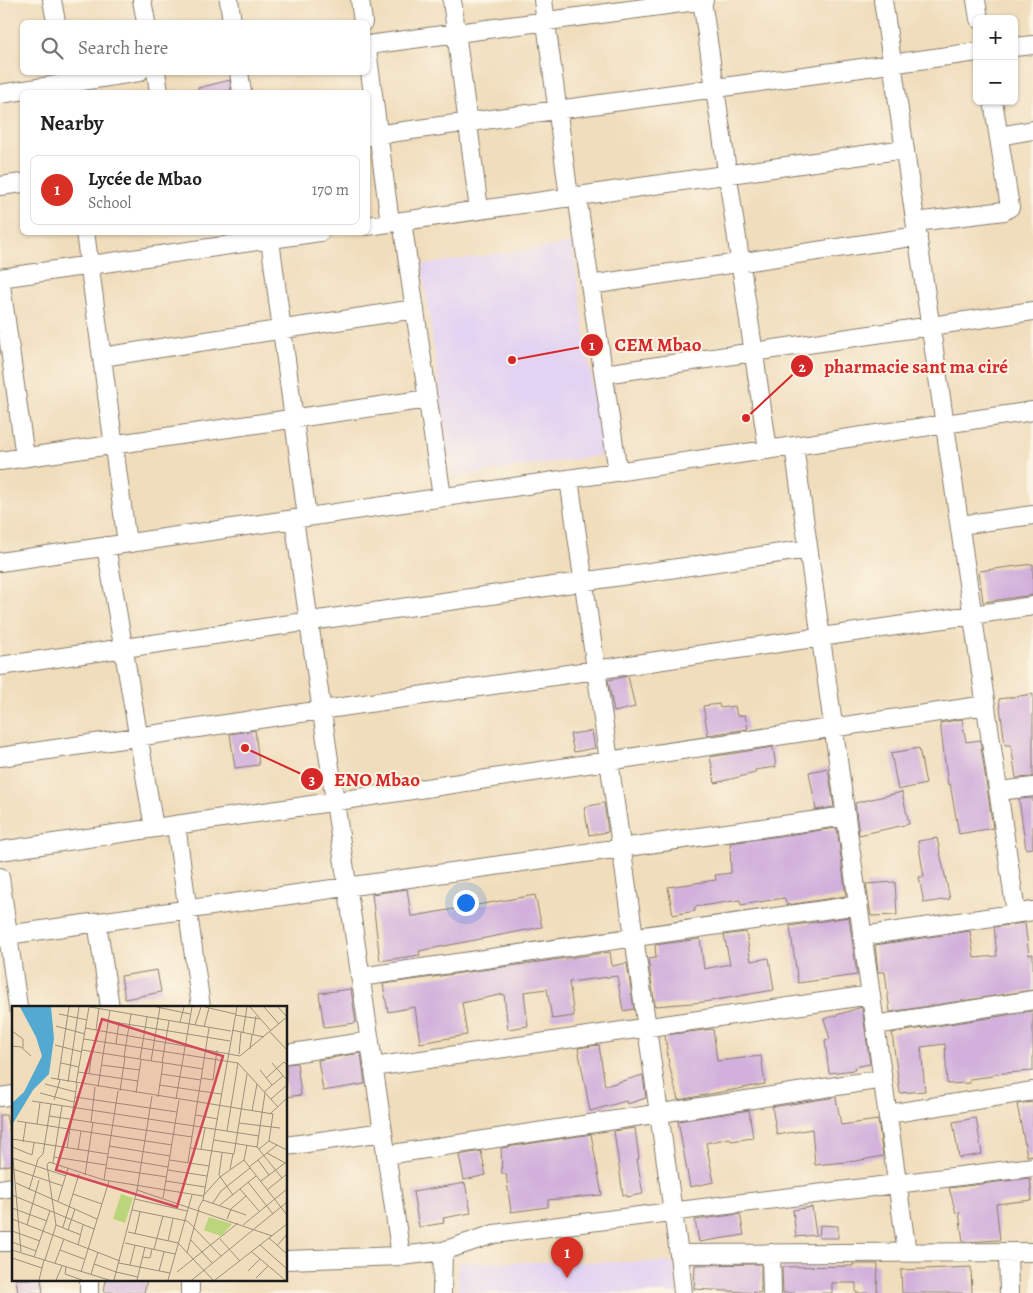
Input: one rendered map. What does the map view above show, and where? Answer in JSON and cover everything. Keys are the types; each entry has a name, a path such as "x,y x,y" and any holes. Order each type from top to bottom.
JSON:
{"street":[{"path":"52,0 56,20"},
{"path":"142,0 146,20"},
{"path":"229,0 232,20"},
{"path":"360,0 363,20"},
{"path":"452,0 479,210"},
{"path":"543,0 557,110 590,284 618,472"},
{"path":"370,45 703,0 768,450"},
{"path":"862,936 1025,912 999,791 883,0"},
{"path":"976,0 978,15"},
{"path":"1018,47 1033,45"},
{"path":"373,135 973,53"},
{"path":"26,90 120,75"},
{"path":"156,75 159,90"},
{"path":"239,75 242,90"},
{"path":"369,75 373,135 396,221 415,309 442,497"},
{"path":"0,94 20,91"},
{"path":"590,284 741,262 1004,211 1010,207 994,105"},
{"path":"999,136 1033,130"},
{"path":"370,226 905,149"},
{"path":"0,186 20,183"},
{"path":"84,235 127,543"},
{"path":"25,458 0,278 292,235"},
{"path":"265,238 282,329 294,419 309,621 401,1256"},
{"path":"102,357 415,309"},
{"path":"604,374 1033,311"},
{"path":"0,461 428,399"},
{"path":"0,562 1033,411"},
{"path":"794,446 907,1253"},
{"path":"569,479 674,1214 683,1293"},
{"path":"960,525 1033,515"},
{"path":"106,546 154,828"},
{"path":"0,666 808,549"},
{"path":"0,757 1033,606"},
{"path":"0,851 986,705"},
{"path":"999,791 1033,787"},
{"path":"4,936 846,816"},
{"path":"176,825 201,1006"},
{"path":"0,877 4,936 18,1006"},
{"path":"360,977 858,905"},
{"path":"97,922 110,1006"},
{"path":"373,1067 871,995"},
{"path":"875,1025 1033,1000"},
{"path":"288,1054 370,1041"},
{"path":"386,1155 883,1079"},
{"path":"888,1114 1033,1091"},
{"path":"288,1146 383,1132"},
{"path":"288,1260 401,1256 442,1251 494,1234 674,1214 1033,1168"},
{"path":"442,1251 442,1293"},
{"path":"1008,1252 1009,1293"},
{"path":"679,1254 1033,1252"},
{"path":"771,1253 772,1293"},
{"path":"89,1280 89,1293"},
{"path":"190,1280 190,1293"}],"shaded area":[{"path":"572,243 602,455 452,477 422,265"},
{"path":"458,1262 674,1262 677,1293 458,1293"}],"building":[{"path":"230,80 231,90 198,90 198,88"},
{"path":"1033,564 1033,595 983,602 979,571"},
{"path":"628,676 635,707 614,712 608,680"},
{"path":"1033,694 1033,777 1016,778 1011,745 1005,745 999,699"},
{"path":"719,704 720,708 735,706 737,716 745,715 748,729 708,735 703,706"},
{"path":"962,719 966,742 980,740 993,828 959,834 950,784 948,785 940,723"},
{"path":"255,730 259,765 235,768 230,734"},
{"path":"592,731 595,748 574,752 570,734"},
{"path":"773,747 776,767 755,770 755,773 715,783 710,757"},
{"path":"919,748 926,784 898,790 891,753"},
{"path":"828,768 834,807 816,810 809,772"},
{"path":"902,792 909,824 859,835 855,803"},
{"path":"1033,798 1033,848 1026,849 1019,799"},
{"path":"604,803 608,832 589,835 584,807"},
{"path":"837,828 846,896 787,905 784,898 741,905 740,900 695,907 695,911 673,915 668,887 716,880 715,875 731,873 730,843"},
{"path":"937,838 950,899 924,903 919,877 924,877 918,841"},
{"path":"895,882 897,915 871,916 866,884"},
{"path":"407,889 411,916 535,895 542,927 419,951 420,955 380,961 372,894"},
{"path":"849,917 857,975 798,983 790,926"},
{"path":"1025,923 1029,955 1033,954 1033,990 890,1012 885,972 878,972 875,945 970,931 974,958 997,956 994,927"},
{"path":"746,932 751,961 769,958 774,990 704,1002 655,1006 648,959 656,958 655,945 700,939 704,969 730,964 724,935"},
{"path":"610,952 612,966 627,963 634,1009 623,1011 617,976 569,982 574,1016 552,1019 547,989 524,992 528,1026 508,1029 504,994 462,1003 467,1035 420,1043 415,1007 388,1012 383,984"},
{"path":"157,970 161,992 125,999 121,976"},
{"path":"351,989 356,1023 324,1027 319,993"},
{"path":"862,1007 870,1064 854,1067 855,1070 829,1073 825,1040 830,1039 824,1019"},
{"path":"1033,1011 1033,1071 993,1074 993,1076 970,1079 970,1083 947,1084 945,1044 921,1047 925,1091 900,1093 892,1033"},
{"path":"713,1029 717,1061 761,1056 765,1084 678,1100 669,1064 665,1035"},
{"path":"599,1045 605,1086 643,1075 646,1098 627,1104 626,1101 590,1111 578,1048"},
{"path":"361,1053 365,1084 323,1091 318,1060"},
{"path":"297,1063 301,1095 288,1097 288,1064"},
{"path":"836,1097 841,1125 878,1120 883,1156 815,1165 812,1129 777,1135 772,1107"},
{"path":"1033,1102 1033,1155 1027,1156 1017,1104"},
{"path":"749,1110 753,1138 731,1141 730,1138 706,1143 714,1182 690,1187 678,1121"},
{"path":"0,1115 6,1115 12,1145 12,1164 0,1167"},
{"path":"976,1118 982,1154 959,1158 953,1122"},
{"path":"635,1128 639,1159 637,1159 643,1194 627,1197 627,1195 623,1195 614,1131"},
{"path":"591,1134 602,1195 548,1200 548,1207 511,1212 506,1174 502,1174 501,1148"},
{"path":"481,1151 486,1175 464,1180 459,1155"},
{"path":"1030,1178 1032,1200 996,1204 1000,1240 963,1242 959,1212 956,1213 949,1188"},
{"path":"465,1183 471,1213 443,1218 444,1223 419,1227 413,1192"},
{"path":"812,1207 816,1235 796,1237 793,1210"},
{"path":"740,1214 744,1235 699,1242 695,1220"},
{"path":"820,1225 838,1226 838,1238 819,1238"},
{"path":"761,1264 761,1293 694,1289 695,1265"},
{"path":"853,1264 878,1264 877,1293 856,1293 856,1283 832,1283 832,1293 783,1293 782,1267 853,1266"},
{"path":"971,1267 972,1293 902,1293 901,1270"},
{"path":"16,1280 41,1280 43,1293 18,1293"},
{"path":"106,1280 147,1280 144,1293 104,1292"}],"place":[{"name":"CEM Mbao","path":"512,360"},
{"name":"pharmacie sant ma ciré","path":"746,418"},
{"name":"ENO Mbao","path":"245,748"},
{"name":"Lycée de Mbao","path":"567,1278"}]}
